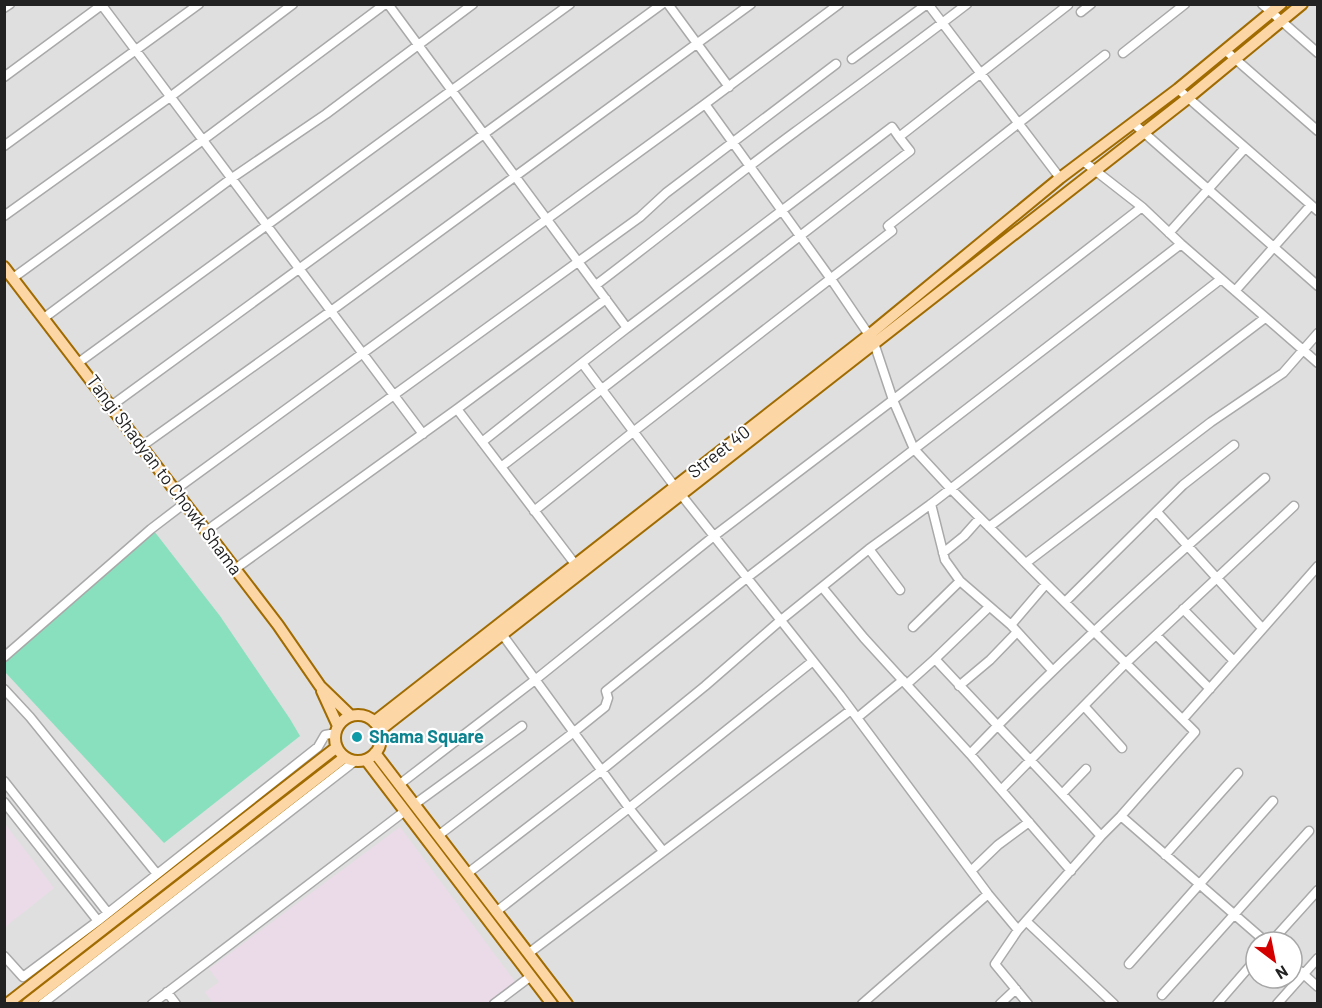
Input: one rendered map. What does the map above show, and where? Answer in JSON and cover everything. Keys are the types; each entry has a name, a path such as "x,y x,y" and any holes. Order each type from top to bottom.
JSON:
{"main road":[{"name":"Street 40","path":"499,630 575,564 678,490 871,339 1060,178 1178,89 1281,4"},
{"path":"871,339 1095,171 1302,4"},
{"name":"Tangi Shadyan to Chowk Shama","path":"4,267 278,625 320,686"},
{"path":"377,726 678,490"},
{"path":"320,686 351,716"},
{"path":"320,686 337,729"},
{"path":"27,1004 50,992 126,927 360,758 380,746 381,737 377,726 363,716 351,716 344,720 337,729 335,740 337,747 360,758 400,784 567,1004"},
{"path":"7,1004 113,913 337,747"},
{"path":"360,758 405,811 552,1004"},
{"path":"113,913 126,927"}],"street":[{"path":"4,8 10,4"},
{"path":"4,146 199,4"},
{"path":"4,216 170,97 294,4"},
{"path":"13,278 386,4 627,328"},
{"path":"44,318 232,178 326,114 473,4"},
{"path":"78,363 570,4"},
{"path":"111,406 662,4"},
{"path":"668,4 729,87"},
{"path":"142,446 332,311 751,4"},
{"path":"175,490 729,87 839,4"},
{"path":"852,59 928,4 1060,178"},
{"path":"596,285 966,4"},
{"path":"1081,12 1091,4"},
{"path":"1123,53 1185,4"},
{"path":"1262,4 1317,53"},
{"path":"4,77 102,5 423,434"},
{"path":"899,137 1068,5"},
{"path":"1225,51 1317,132"},
{"path":"534,511 892,231 888,226 1105,55"},
{"path":"206,531 640,217 666,193 836,64"},
{"path":"1178,89 1314,208 1274,247 1235,291"},
{"path":"705,104 831,279 871,339 914,449 951,489 1194,730 1195,734 1018,930 995,964 1028,1004"},
{"path":"1133,123 1317,286"},
{"path":"482,442 627,328 892,127 909,151 501,467"},
{"path":"1169,232 1245,148"},
{"path":"1083,161 1142,207 1317,363"},
{"path":"400,784 535,680 714,536 1142,207"},
{"path":"439,835 605,708 608,698 606,691 748,577 1181,244"},
{"path":"468,873 602,770 869,549 951,489 1221,279"},
{"path":"235,569 606,299"},
{"path":"989,527 1265,318"},
{"path":"1026,563 1211,422 1283,373 1317,333"},
{"path":"582,363 633,432 851,710 988,894 1018,930"},
{"path":"457,409 575,564"},
{"path":"1065,602 1183,485 1234,445"},
{"path":"970,754 1052,670 1187,545 1265,478"},
{"path":"4,657 151,529 185,503"},
{"path":"931,504 945,560 960,581 1011,624 1052,670"},
{"path":"1002,789 1126,663 1294,506"},
{"path":"1156,512 1262,628"},
{"path":"943,553 964,536 980,518"},
{"path":"869,549 900,590"},
{"path":"1183,719 1317,566"},
{"path":"913,627 960,581"},
{"path":"1011,624 1046,584"},
{"path":"822,587 864,638 1002,789 1071,871"},
{"path":"857,718 935,659 989,607"},
{"path":"1183,609 1233,660"},
{"path":"499,630 663,851"},
{"path":"959,686 1017,633"},
{"path":"1156,635 1210,689"},
{"path":"935,659 1101,836"},
{"path":"496,911 813,661"},
{"path":"4,689 30,717 157,874"},
{"path":"1084,706 1122,748"},
{"path":"529,953 851,710"},
{"path":"415,804 522,726"},
{"path":"4,956 23,977 98,921 113,913 157,874 318,747 325,735 337,729"},
{"path":"42,1004 50,992 360,758"},
{"path":"1062,794 1086,769"},
{"path":"1166,855 1238,772"},
{"path":"4,781 73,868 113,913"},
{"path":"1129,964 1273,801"},
{"path":"4,802 98,921"},
{"path":"152,1004 405,811"},
{"path":"1121,816 1252,930"},
{"path":"971,871 1029,822"},
{"path":"1161,995 1309,831"},
{"path":"63,875 73,868"},
{"path":"1282,930 1317,890"},
{"path":"862,1004 988,894"},
{"path":"1026,921 1114,1004"},
{"path":"1304,973 1317,958"},
{"path":"1216,1004 1244,972"},
{"path":"1304,975 1317,987"},
{"path":"494,1004 531,976"},
{"path":"1000,1004 1016,989"},
{"path":"1277,1004 1289,990"},
{"path":"50,992 59,1004"},
{"path":"167,992 176,1004"}],"shaded area":[{"path":"5,5 1317,5 1317,1003 5,1004"},
{"path":"5,824 54,888 5,927"},
{"path":"400,827 516,983 488,1004 214,1004 205,992 219,982 209,969"}],"green space":[{"path":"154,531 220,616 300,736 164,843 5,672 5,662"}],"place":[{"name":"Shama Square","path":"357,737"}]}
